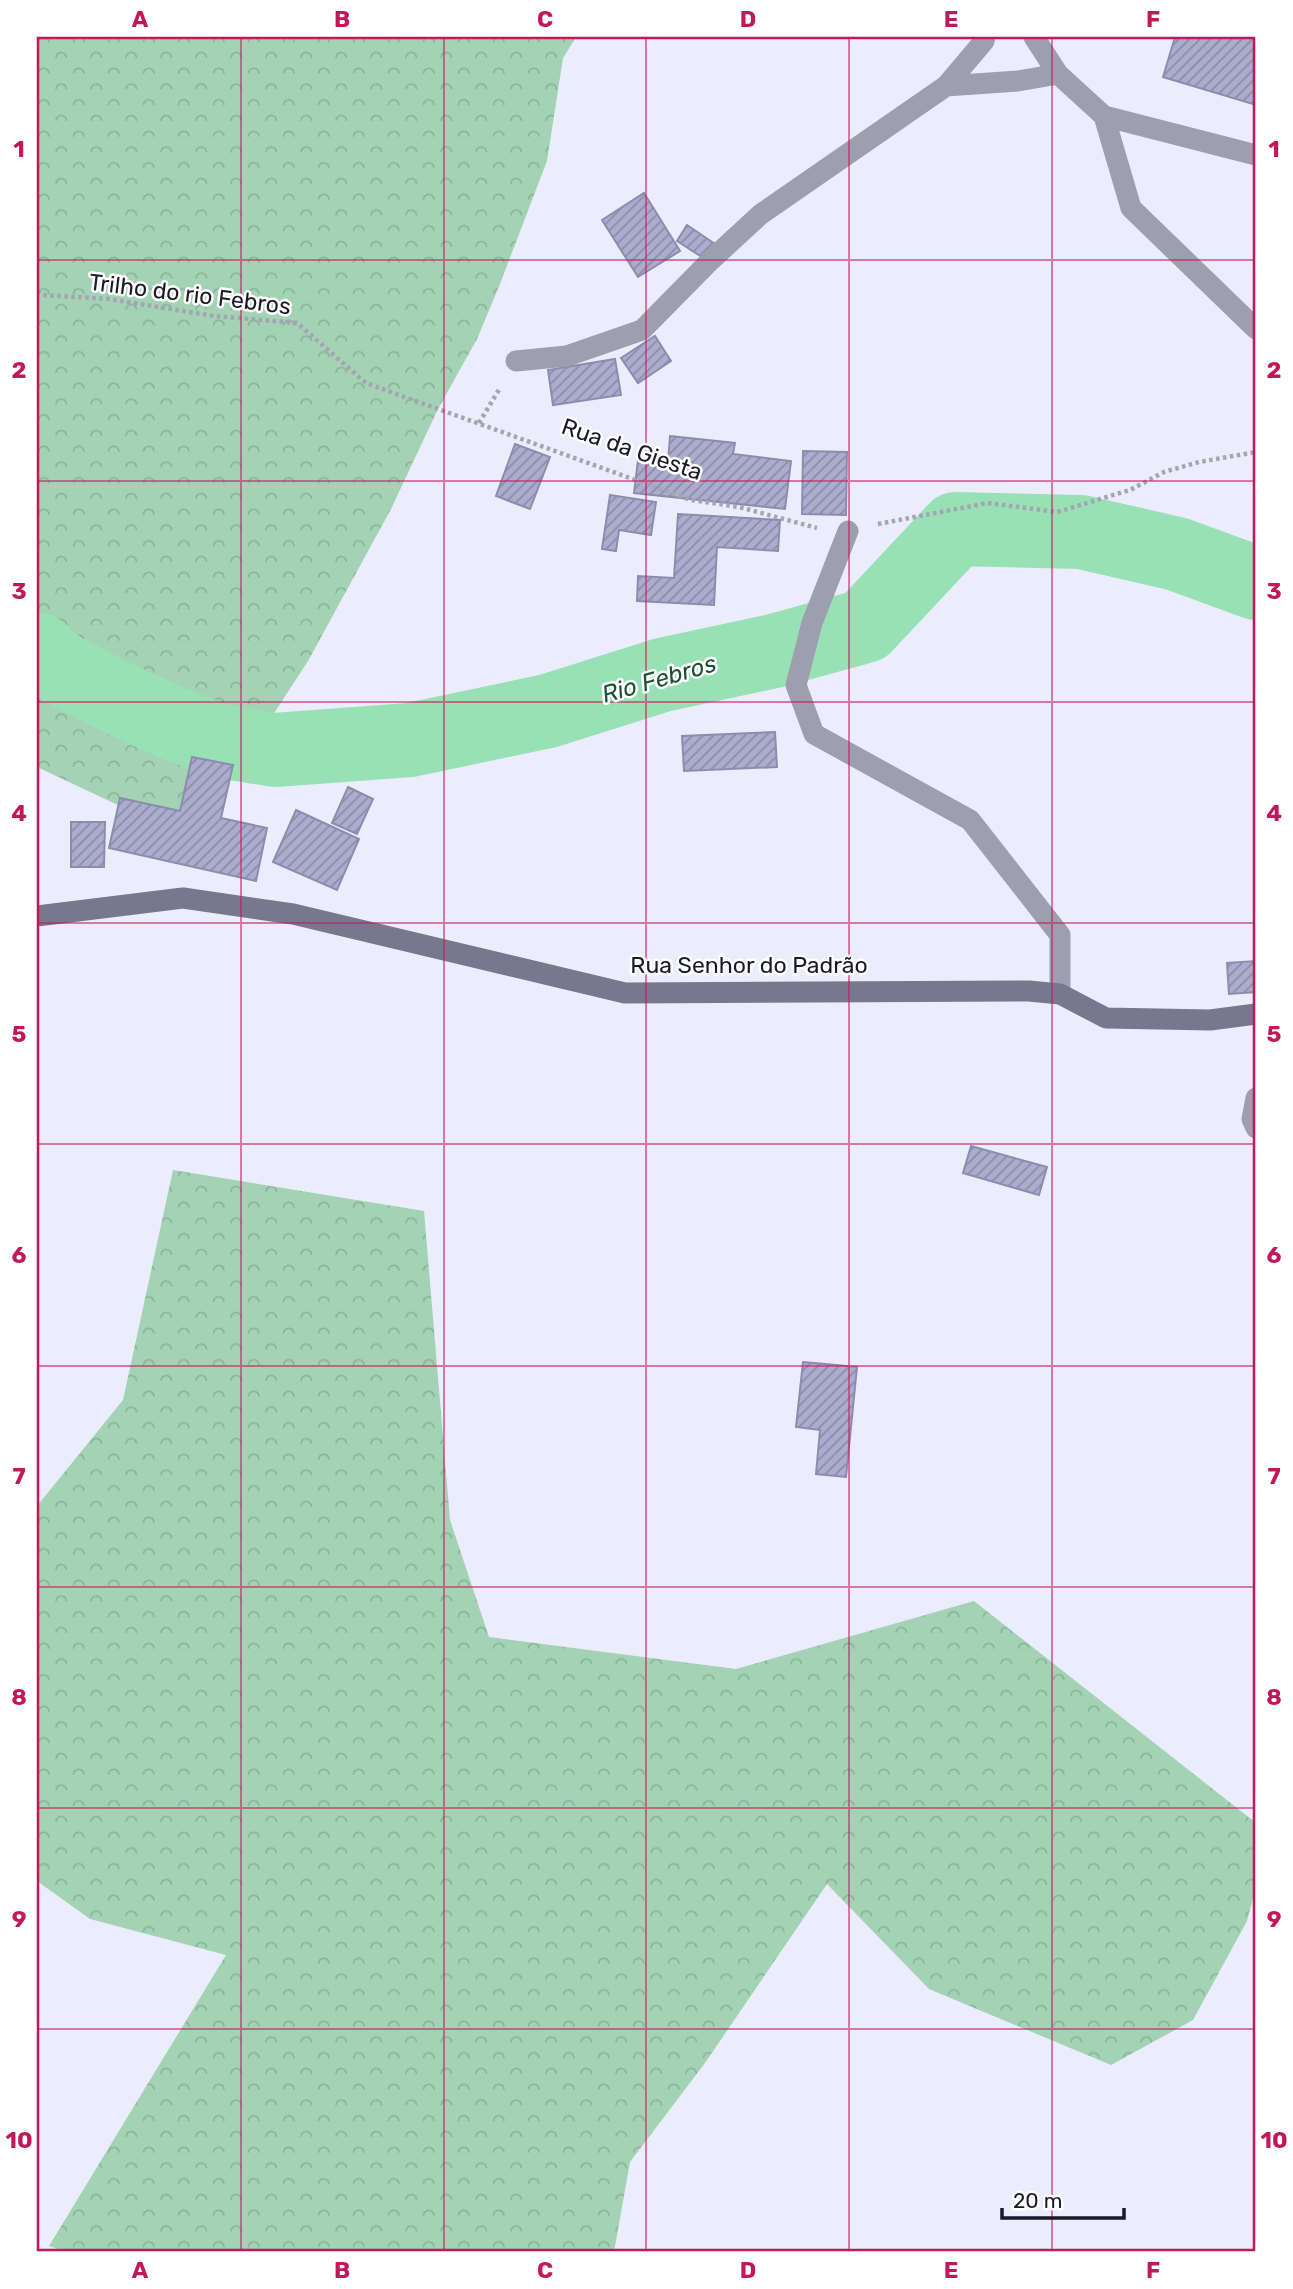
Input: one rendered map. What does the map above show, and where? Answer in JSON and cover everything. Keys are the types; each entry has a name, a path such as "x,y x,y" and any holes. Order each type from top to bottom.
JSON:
{"street":[{"path":"516,361 567,356 642,330 761,214 946,86 985,37"},
{"path":"1034,37 1058,74 1104,116 1256,155"},
{"path":"946,86 1018,81 1058,74"},
{"path":"1104,116 1131,208 1256,329"},
{"path":"848,531 812,623 796,685 814,734 970,820 1060,935 1060,994"},
{"name":"Rua Senhor do Padrão","path":"37,916 183,898 293,914 625,992 1029,991 1060,994 1106,1018 1210,1020 1256,1014"},
{"path":"1256,1098 1252,1119 1256,1128"}],"path":[{"name":"Trilho do rio Febros","path":"37,292 43,295 109,299 214,316 297,323 366,383 479,423"},
{"path":"479,423 516,361"},
{"name":"Rua da Giesta","path":"479,423 691,500 739,506 816,528 848,531"},
{"path":"848,531 988,503 1057,512 1130,490 1164,472 1199,462 1256,452"}],"green space":[{"path":"37,37 576,37 563,58 547,161 500,284 477,339 438,409 391,509 308,661 219,798 171,830 37,767"},
{"path":"173,1170 424,1211 450,1520 489,1637 736,1669 974,1601 1256,1823 1256,1887 1247,1921 1193,2020 1111,2065 929,1989 827,1884 705,2063 630,2162 614,2252 67,2252 49,2246 226,1955 90,1919 37,1881 37,1506 123,1400"}],"building":[{"path":"1175,37 1256,37 1256,105 1163,77"},
{"path":"644,193 680,251 638,277 602,220"},
{"path":"687,225 718,246 708,261 677,241"},
{"path":"655,336 671,361 638,383 621,358"},
{"path":"615,359 621,395 553,405 548,370"},
{"path":"670,436 735,443 733,454 791,461 785,509 634,493 638,460 668,463"},
{"path":"515,444 550,457 530,509 496,496"},
{"path":"803,451 847,452 846,515 802,514"},
{"path":"610,495 656,502 651,535 619,530 616,551 602,549"},
{"path":"678,514 780,520 778,551 717,547 714,605 637,601 638,576 674,578"},
{"path":"775,732 777,767 684,771 682,736"},
{"path":"192,757 233,765 221,818 267,828 256,881 109,848 120,798 180,811"},
{"path":"348,787 373,799 357,834 332,823"},
{"path":"296,810 359,839 337,890 273,862"},
{"path":"71,822 105,822 104,867 71,867"},
{"path":"1256,961 1256,992 1229,994 1227,963"},
{"path":"971,1146 1047,1167 1039,1195 963,1173"},
{"path":"803,1362 857,1367 846,1477 816,1474 820,1430 796,1427"}],"waterway":[{"name":"Rio Febros","path":"37,649 60,668 170,722 220,741 275,750 410,740 548,711 662,675 774,651 865,626 956,529 1081,532 1177,554 1256,583"}]}
